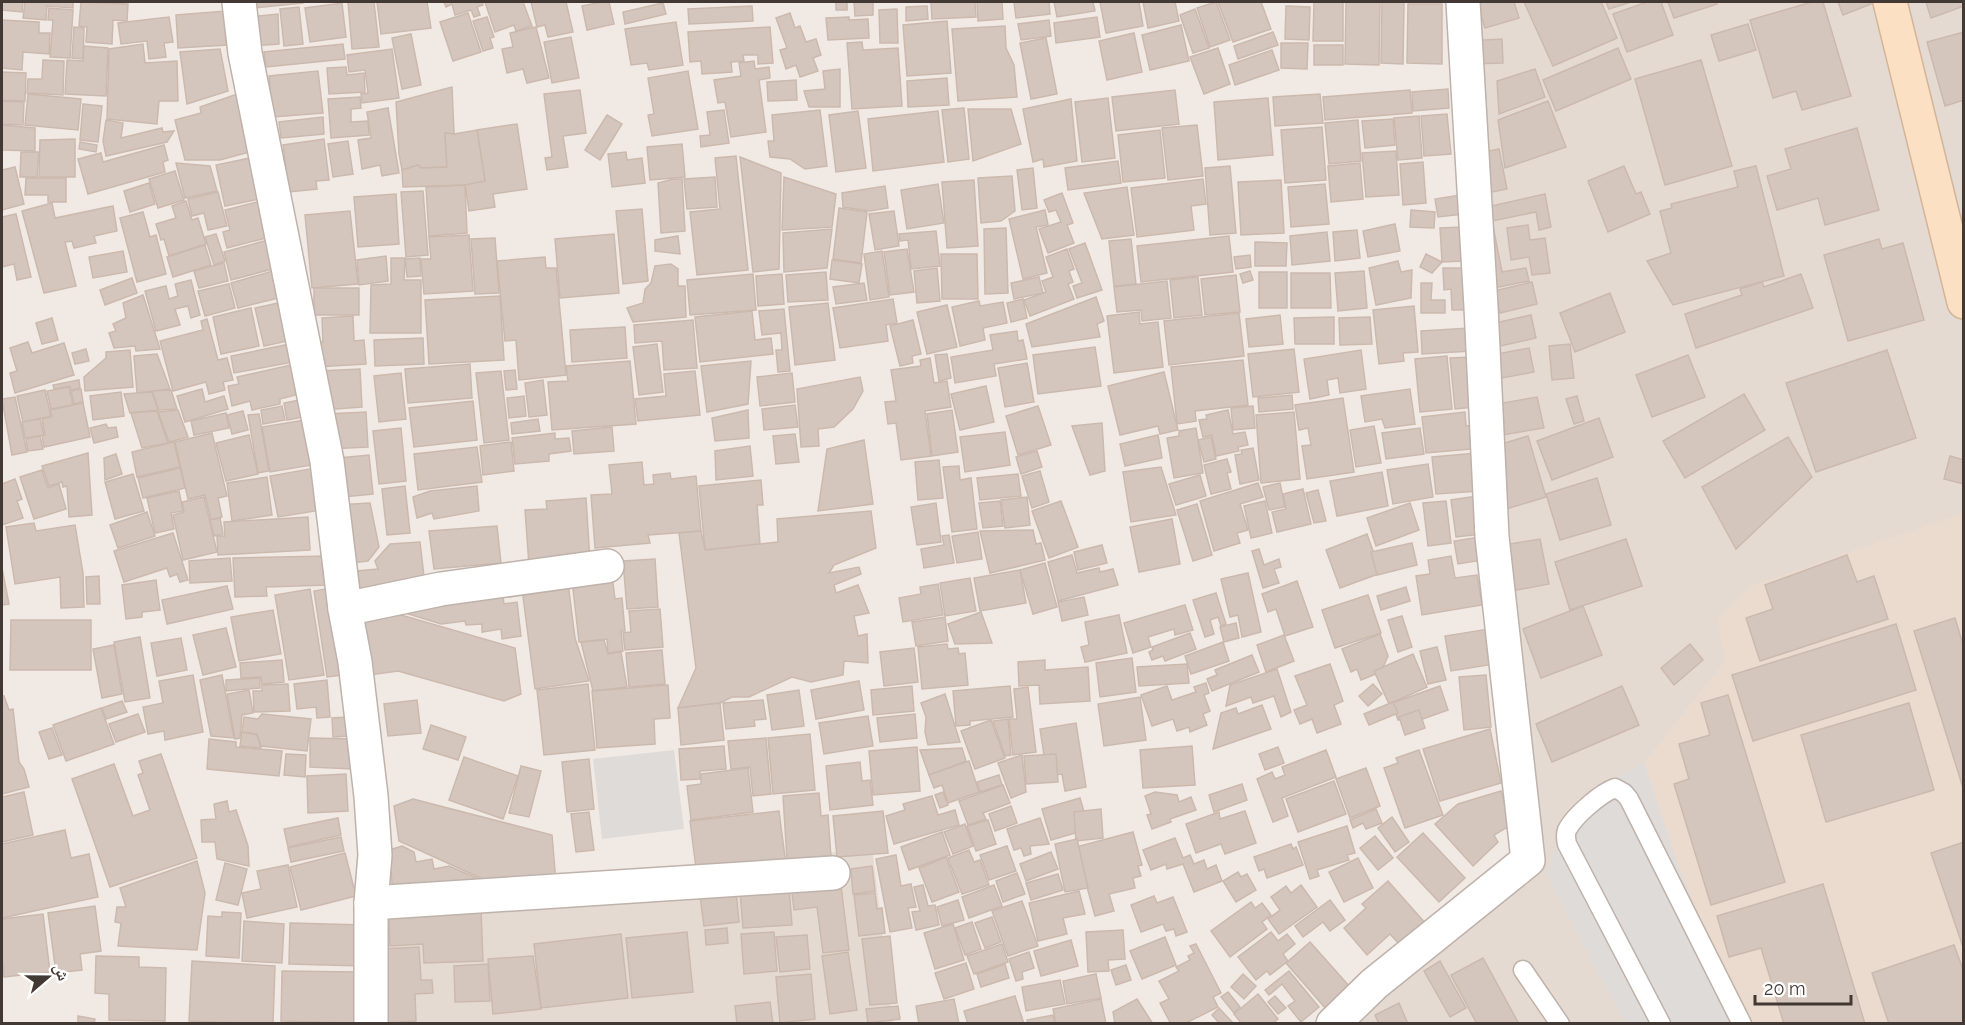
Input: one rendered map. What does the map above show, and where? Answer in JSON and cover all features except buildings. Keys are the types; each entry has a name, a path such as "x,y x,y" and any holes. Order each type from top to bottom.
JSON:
{"street":[{"path":"239,2 245,52 327,461 345,609 355,662 371,796 375,855 370,903 371,1023"},
{"path":"1333,1023 1374,984 1528,860 1492,537 1463,2"},
{"path":"1890,2 1964,302"},
{"path":"345,609 441,589 607,566"},
{"path":"370,903 833,873"}],"lane":[{"path":"1661,1023 1567,844 1566,833 1575,818 1607,791 1615,788 1629,799 1742,1023"},
{"path":"1523,970 1560,1023"}],"shaded area":[{"path":"1449,2 1963,2 1963,1023 1344,1024 1524,859"},
{"path":"1963,513 1963,1023 1751,1023 1728,986 1678,865 1644,763 1725,661 1718,619 1751,586"},
{"path":"674,750 684,829 602,839 593,759"},
{"path":"1644,763 1678,865 1718,969 1751,1023 1625,1023 1546,874 1564,827 1597,787"},
{"path":"872,847 893,1023 368,1024 371,902 544,892"}]}
